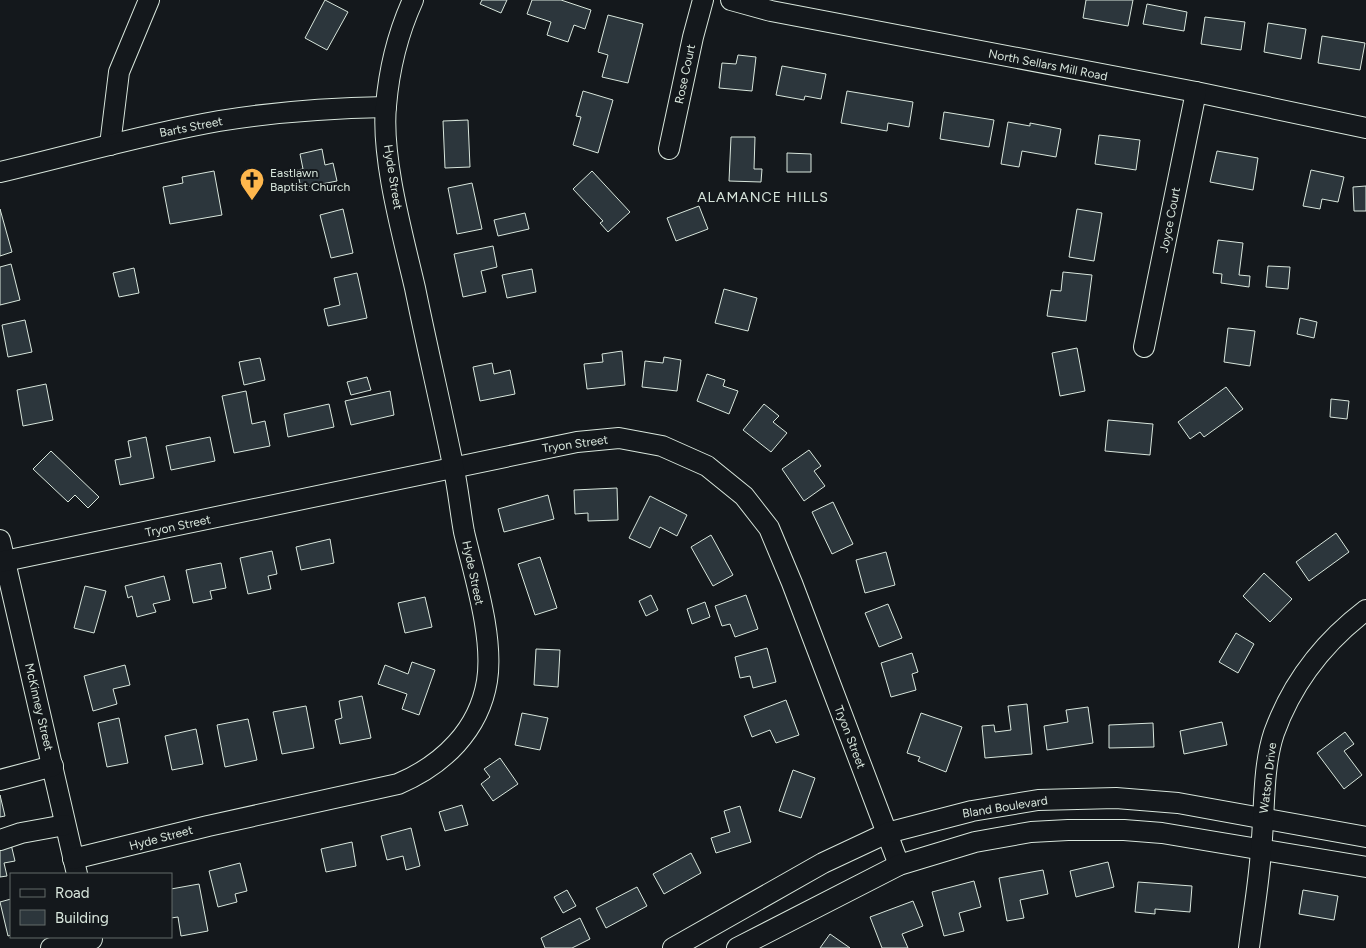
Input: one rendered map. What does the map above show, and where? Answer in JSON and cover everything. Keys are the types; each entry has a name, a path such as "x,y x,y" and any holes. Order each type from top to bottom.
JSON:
{"street":[{"path":"110,145 119,72 148,0"},
{"name":"Hyde Street","path":"75,867 208,826 398,784 418,776 438,763 455,747 469,728 480,706 487,683 489,647 463,527 454,468 394,187 387,137 386,107 399,37 413,0"},
{"name":"Rose Court","path":"670,149 693,37 703,0"},
{"name":"North Sellars Mill Road","path":"730,0 771,11 1196,92 1366,128"},
{"name":"Joyce Court","path":"1144,347 1196,92"},
{"name":"Barts Street","path":"0,172 220,121 288,112 386,107"},
{"name":"Tryon Street","path":"2,561 549,447 619,438 662,446 707,466 744,496 768,528 792,582 899,865"},
{"name":"McKinney Street","path":"0,540 2,561 75,867"},
{"name":"Watson Drive","path":"1249,948 1262,851 1263,817 1269,761 1274,734 1297,686 1314,659 1335,636 1366,610"},
{"path":"0,780 52,766"},
{"name":"Bland Boulevard","path":"673,948 823,863 887,833 972,811 1038,800 1116,798 1178,802 1366,838"},
{"path":"0,840 21,833 65,825"},
{"path":"737,948 899,865 975,842 1030,832 1124,830 1162,833 1366,867"},
{"path":"717,923 733,948"},
{"path":"51,948 93,941"}],"building":[{"path":"325,0 348,12 327,50 305,38"},
{"path":"482,0 507,0 501,13 480,4"},
{"path":"532,0 561,0 591,10 585,29 574,25 568,42 547,35 551,22 527,14"},
{"path":"1086,0 1133,0 1128,26 1083,18"},
{"path":"1147,4 1187,12 1184,31 1143,24"},
{"path":"608,15 643,24 628,83 602,77 608,55 598,52"},
{"path":"1205,17 1245,22 1241,50 1201,44"},
{"path":"1268,23 1306,29 1301,59 1264,52"},
{"path":"1322,36 1365,43 1360,70 1318,63"},
{"path":"738,55 756,57 752,91 719,88 722,63 736,64"},
{"path":"782,66 826,74 821,99 805,96 804,100 776,95"},
{"path":"583,91 613,100 598,153 573,145 581,117 576,116"},
{"path":"847,91 913,102 909,127 888,123 887,131 841,123"},
{"path":"944,112 994,120 989,147 940,139"},
{"path":"468,120 470,167 445,168 443,121"},
{"path":"1008,122 1030,126 1030,123 1061,129 1056,157 1022,151 1019,167 1001,164"},
{"path":"1099,135 1140,140 1136,170 1095,164"},
{"path":"731,137 755,137 754,169 762,169 761,182 729,181"},
{"path":"322,149 325,165 333,163 337,181 301,188 297,170 303,169 300,154"},
{"path":"1217,151 1258,158 1253,190 1210,182"},
{"path":"787,153 811,154 811,172 787,172"},
{"path":"1311,170 1344,177 1338,202 1322,199 1320,209 1303,206"},
{"path":"214,171 222,215 170,224 163,187 183,183 182,177"},
{"path":"592,171 630,212 608,232 600,223 603,221 573,189"},
{"path":"472,183 482,229 457,234 448,188"},
{"path":"1366,186 1366,211 1354,211 1353,187"},
{"path":"699,206 708,229 676,241 667,218"},
{"path":"0,209 12,252 0,256"},
{"path":"343,209 353,253 331,258 320,215"},
{"path":"1077,209 1102,213 1094,261 1069,257"},
{"path":"525,213 529,229 498,236 494,220"},
{"path":"1218,240 1243,243 1239,275 1250,276 1249,287 1221,283 1222,274 1213,273"},
{"path":"493,246 497,267 481,271 486,292 463,297 454,254"},
{"path":"11,264 20,300 0,305 0,267"},
{"path":"1268,266 1290,267 1288,289 1266,287"},
{"path":"134,268 139,293 119,297 113,273"},
{"path":"532,269 536,292 507,298 502,275"},
{"path":"1063,272 1092,275 1086,321 1047,316 1051,290 1061,291"},
{"path":"357,273 367,318 328,326 324,309 340,305 334,278"},
{"path":"724,289 757,298 748,331 715,323"},
{"path":"1300,318 1317,322 1314,338 1297,334"},
{"path":"25,320 32,352 8,357 2,325"},
{"path":"1228,328 1255,331 1250,366 1224,362"},
{"path":"1077,348 1085,391 1060,396 1052,353"},
{"path":"622,351 625,385 587,389 584,364 603,362 602,354"},
{"path":"664,357 681,360 677,391 642,387 645,361 663,363"},
{"path":"260,358 265,380 244,385 239,362"},
{"path":"492,363 494,374 510,370 515,394 480,401 473,367"},
{"path":"707,374 725,380 723,386 738,391 729,414 697,401"},
{"path":"367,377 371,390 351,395 347,382"},
{"path":"46,384 53,420 23,426 17,390"},
{"path":"1226,387 1243,409 1204,437 1200,432 1190,439 1178,422"},
{"path":"246,391 252,424 265,421 270,446 234,453 222,396"},
{"path":"390,391 394,415 351,425 345,401"},
{"path":"1331,399 1349,401 1347,419 1330,417"},
{"path":"329,404 334,427 288,437 284,414"},
{"path":"764,404 779,416 773,422 787,433 771,452 743,430"},
{"path":"1108,420 1153,424 1150,455 1105,451"},
{"path":"146,437 154,478 120,485 115,460 131,457 128,441"},
{"path":"210,437 215,461 171,470 166,446"},
{"path":"809,450 821,466 814,471 825,486 804,501 782,469"},
{"path":"51,451 99,497 88,508 75,495 68,502 33,469"},
{"path":"617,488 618,520 588,521 588,513 575,514 574,490"},
{"path":"548,495 554,519 504,532 498,509"},
{"path":"650,496 687,515 677,536 660,527 650,548 629,538"},
{"path":"833,502 853,544 832,554 812,512"},
{"path":"1336,533 1349,552 1309,581 1296,562"},
{"path":"711,535 733,575 713,586 691,547"},
{"path":"330,539 334,563 301,570 296,547"},
{"path":"272,551 277,574 268,576 271,589 248,594 240,558"},
{"path":"886,552 895,585 865,593 856,560"},
{"path":"540,557 557,608 535,615 518,564"},
{"path":"221,563 226,588 210,591 212,599 193,603 186,570"},
{"path":"1264,573 1292,599 1270,622 1243,596"},
{"path":"164,576 170,600 153,604 156,612 137,617 132,596 128,598 125,586"},
{"path":"85,586 106,591 94,633 74,628"},
{"path":"651,595 658,610 646,616 639,601"},
{"path":"746,595 758,629 735,637 730,624 722,626 715,606"},
{"path":"425,597 432,627 405,633 398,603"},
{"path":"705,602 710,617 692,624 687,609"},
{"path":"888,604 902,638 879,647 865,613"},
{"path":"1236,633 1254,644 1238,673 1219,662"},
{"path":"767,648 776,682 753,688 750,676 740,678 735,657"},
{"path":"536,649 560,650 558,687 534,685"},
{"path":"912,653 918,672 912,674 916,690 891,697 881,663"},
{"path":"412,662 435,670 419,715 402,709 407,694 378,684 385,665 408,674"},
{"path":"125,665 130,685 113,689 117,704 93,711 84,676"},
{"path":"362,696 371,738 340,744 335,720 342,718 339,701"},
{"path":"786,700 799,735 776,743 770,730 752,737 744,716"},
{"path":"1027,704 1032,754 985,758 982,726 994,725 995,732 1011,730 1008,706"},
{"path":"306,706 314,748 282,754 273,712"},
{"path":"1088,707 1093,743 1047,750 1044,726 1068,722 1066,710"},
{"path":"522,713 548,718 540,750 515,745"},
{"path":"921,713 962,727 946,772 918,761 920,757 907,753"},
{"path":"119,718 128,763 107,767 98,723"},
{"path":"248,719 257,760 225,767 217,725"},
{"path":"1222,722 1227,745 1184,754 1180,731"},
{"path":"1153,723 1154,747 1109,748 1109,725"},
{"path":"196,729 203,764 172,770 165,736"},
{"path":"1345,732 1354,744 1344,751 1362,775 1344,789 1317,753"},
{"path":"500,758 518,784 493,801 481,784 490,777 484,769"},
{"path":"793,770 815,778 801,818 779,811"},
{"path":"0,795 5,816 0,817"},
{"path":"462,805 468,825 445,831 439,812"},
{"path":"740,806 751,842 716,853 711,838 730,832 724,811"},
{"path":"411,828 420,866 406,870 403,856 387,860 381,836"},
{"path":"10,840 15,861 4,863 7,876 0,877 0,842"},
{"path":"352,842 356,866 326,872 321,849"},
{"path":"691,853 701,873 664,894 653,874"},
{"path":"1108,862 1114,887 1076,897 1070,871"},
{"path":"240,863 247,891 235,894 237,902 218,907 209,871"},
{"path":"1043,870 1048,894 1020,900 1024,918 1007,921 999,878"},
{"path":"974,881 981,907 959,913 964,931 944,936 932,892"},
{"path":"1138,882 1192,886 1190,912 1155,909 1155,914 1135,912"},
{"path":"199,884 208,931 181,936 178,917 172,918 172,889"},
{"path":"637,887 647,906 606,928 596,908"},
{"path":"567,890 576,906 563,913 554,897"},
{"path":"1303,890 1338,896 1334,920 1299,914"},
{"path":"10,899 10,935 8,936 0,902"},
{"path":"913,901 923,926 902,934 908,948 882,948 870,917"},
{"path":"580,918 590,939 572,948 545,948 541,938"},
{"path":"830,934 850,948 820,948"}],"place":[{"name":"Eastlawn Baptist Church","path":"252,201"}],"district":[{"name":"ALAMANCE HILLS","path":"763,197"}]}
